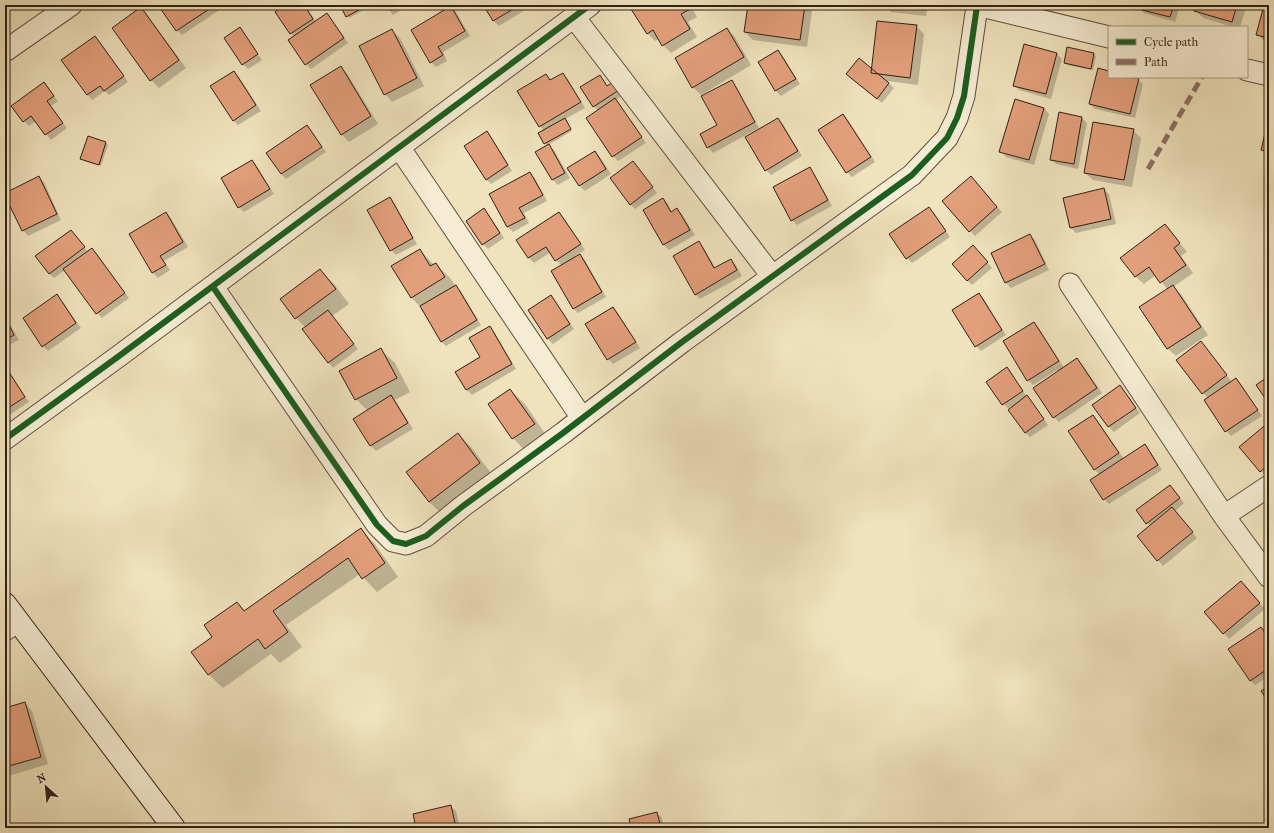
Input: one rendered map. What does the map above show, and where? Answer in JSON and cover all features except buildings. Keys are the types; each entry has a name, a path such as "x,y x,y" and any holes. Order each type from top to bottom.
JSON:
{"main road":[{"path":"5,604 12,626 174,828"}],"street":[{"path":"5,51 71,5"},
{"path":"213,287 378,525 393,541 406,544 426,536 463,506 682,342 912,175 947,138 957,118 964,96 977,5 1108,37"},
{"path":"5,440 213,287 582,11 772,276"},
{"path":"1248,70 1269,75"},
{"path":"399,147 582,418"},
{"path":"1070,284 1224,516 1269,577"},
{"path":"1224,516 1269,486"}],"marked path":[{"path":"1148,169 1201,78"}],"cycle path":[{"path":"5,439 119,356 590,5"},
{"path":"213,287 377,525 393,541 406,544 426,536 463,506 563,433 682,342 912,175 947,138 957,118 964,96 977,6"}]}
